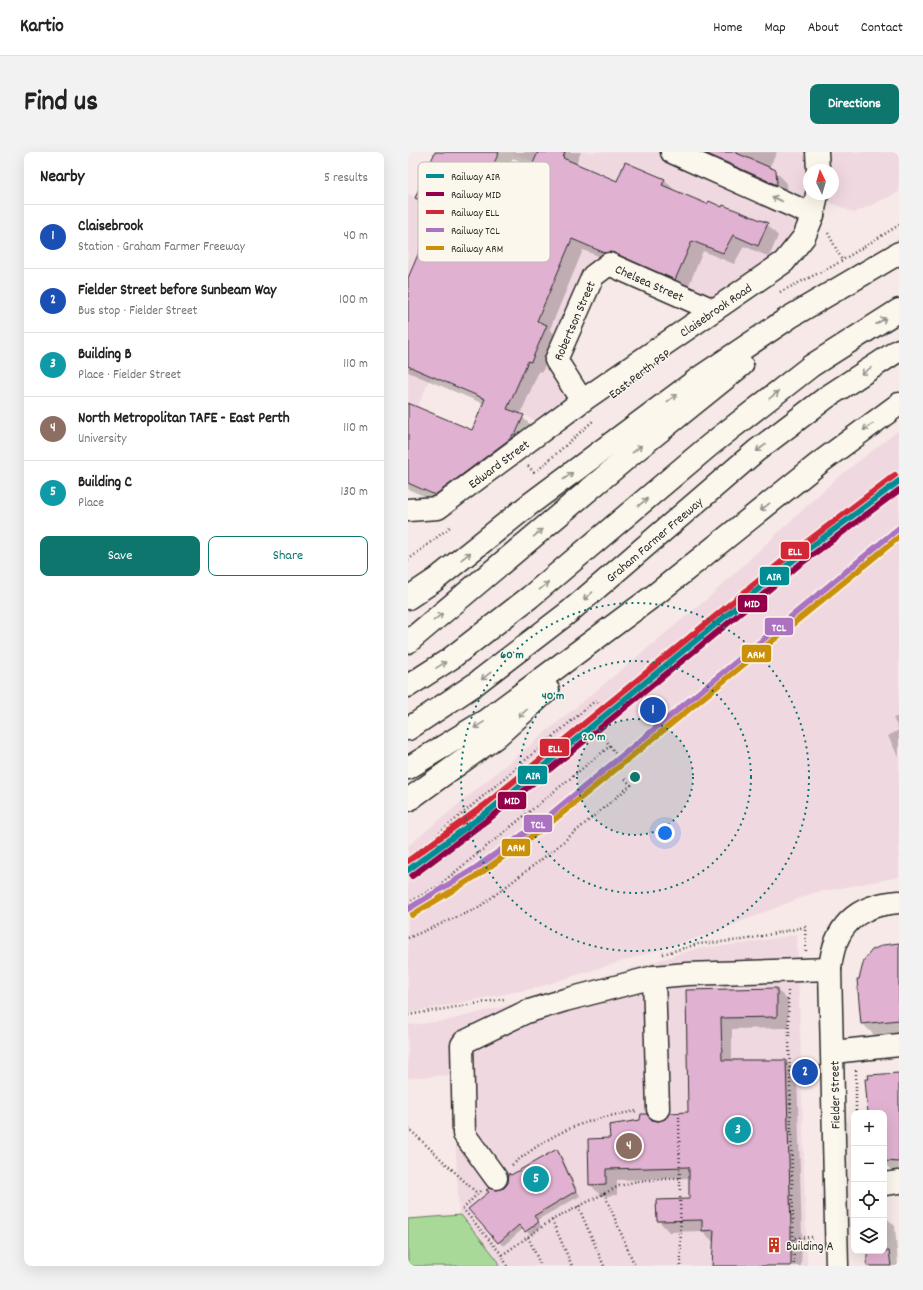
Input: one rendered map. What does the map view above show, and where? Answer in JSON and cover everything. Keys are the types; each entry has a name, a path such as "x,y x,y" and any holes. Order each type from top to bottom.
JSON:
{"main road":[{"path":"672,152 813,215"},
{"path":"817,152 818,164"},
{"name":"Claisebrook Road","path":"582,401 784,262 804,237 813,215 815,200"},
{"path":"408,598 435,580 530,504 699,378 790,317 899,253"},
{"name":"Chelsea Street","path":"609,264 713,310"},
{"name":"Robertson Street","path":"582,401 556,360 593,276 609,264"},
{"path":"408,642 634,452 729,375 868,271"},
{"path":"408,686 450,659 530,597 710,445 811,366 899,310"},
{"name":"Graham Farmer Freeway","path":"408,728 474,685 569,612 756,451 828,397 899,350"},
{"name":"Edward Street","path":"408,510 438,508 582,401"},
{"path":"408,768 485,721 656,594 818,464 899,404"},
{"path":"408,800 496,737 656,594"},
{"name":"Fielder Street","path":"837,1266 845,1188 833,1052 830,969 831,953 837,937 844,926 855,916 868,908 884,903 899,902"},
{"path":"496,1178 464,1134 462,1045 464,1042 526,1012 565,1000 654,978 688,974 830,969"},
{"path":"654,978 658,1109"},
{"path":"833,1052 899,1045"},
{"path":"887,1184 899,1182"}],"path":[{"path":"773,295 833,266 899,225"},
{"path":"530,477 598,416"},
{"path":"408,858 428,843 596,700 603,708"},
{"path":"605,739 615,753"},
{"path":"408,903 438,886 610,746"},
{"path":"408,938 478,908 551,852 631,785 625,779"},
{"path":"686,947 743,940 805,927 807,970"},
{"path":"788,990 795,1238 794,1266"},
{"path":"856,1049 856,1110"},
{"path":"507,1266 502,1255 463,1209 478,1194 532,1149 570,1127 617,1114 658,1109 679,1109 681,1178 680,1266"},
{"path":"408,1128 478,1194"},
{"path":"502,1255 552,1220 619,1186 637,1181 681,1178"},
{"path":"604,1193 635,1266"},
{"path":"578,1206 604,1266"},
{"path":"552,1220 572,1266"},
{"path":"528,1237 540,1266"},
{"path":"795,1238 814,1237"}],"shaded area":[{"path":"511,152 899,152 899,192 854,213 825,200 839,200 839,164 803,164 803,200 815,200 804,237 713,310 609,264 556,360 582,401 548,426 431,376 408,429 408,194 418,198 418,262 550,262 550,162 534,162"},
{"path":"899,430 899,877 813,893 707,935 535,988 408,1013 408,846 707,599 837,478"},
{"path":"797,934 807,1266 408,1266 408,1218 459,1214 452,1075 408,1078 408,1025 445,1021 547,996 698,948 743,944"}],"green space":[{"path":"461,1215 496,1258 499,1266 408,1266 408,1219"}],"building":[{"path":"435,152 499,152 495,162 431,162"},
{"path":"538,152 565,152 563,158 617,181 625,162 665,179 662,185 707,204 709,201 722,207 723,205 768,223 758,246 733,235 723,253 692,241 675,280 614,253 605,253 572,239 537,321 547,325 531,362 528,361 507,409 524,415 515,435 513,434 511,438 435,495 408,483 408,403 472,430 485,399 408,366 408,278 418,255 418,262 550,262 550,162 534,162"},
{"path":"703,152 734,152 776,170 777,185"},
{"path":"418,191 418,199 415,198"},
{"path":"899,943 899,1020 861,1024 857,979 859,979 864,960 872,950 883,945"},
{"path":"777,988 777,1017 721,1018 722,1060 786,1060 791,1266 712,1266 714,1230 702,1231 702,1220 657,1221 656,1200 689,1199 689,1167 606,1169 606,1184 589,1185 588,1139 610,1138 609,1125 640,1120 641,1114 647,1114 652,1120 659,1121 665,1119 669,1113 688,1112 686,990"},
{"path":"899,1073 899,1162 887,1161 887,1110 868,1110 865,1079 869,1079 868,1075"},
{"path":"557,1149 576,1191 534,1216 539,1222 525,1232 519,1225 498,1243 468,1209 489,1192 486,1190 489,1188 497,1190 504,1188 508,1183 509,1173 511,1175"},
{"path":"887,1251 889,1251 891,1266 867,1266 867,1254 887,1254"}],"rail line":[{"name":"ELL","path":"408,861 486,804 791,554 895,475"},
{"name":"AIR","path":"408,870 490,810 795,559 899,481"},
{"name":"MID","path":"412,876 494,815 799,565 899,490"},
{"name":"TCL","path":"408,909 474,869 545,819 899,528"},
{"name":"ARM","path":"412,915 478,875 549,824 899,537"}],"place":[{"name":"Claisebrook","path":"653,710"},
{"name":"Fielder Street before Sunbeam Way","path":"805,1072"},
{"name":"Building B","path":"738,1130"},
{"name":"North Metropolitan TAFE - East Perth","path":"629,1146"},
{"name":"Building C","path":"536,1179"},
{"name":"Building A","path":"774,1245"}]}
